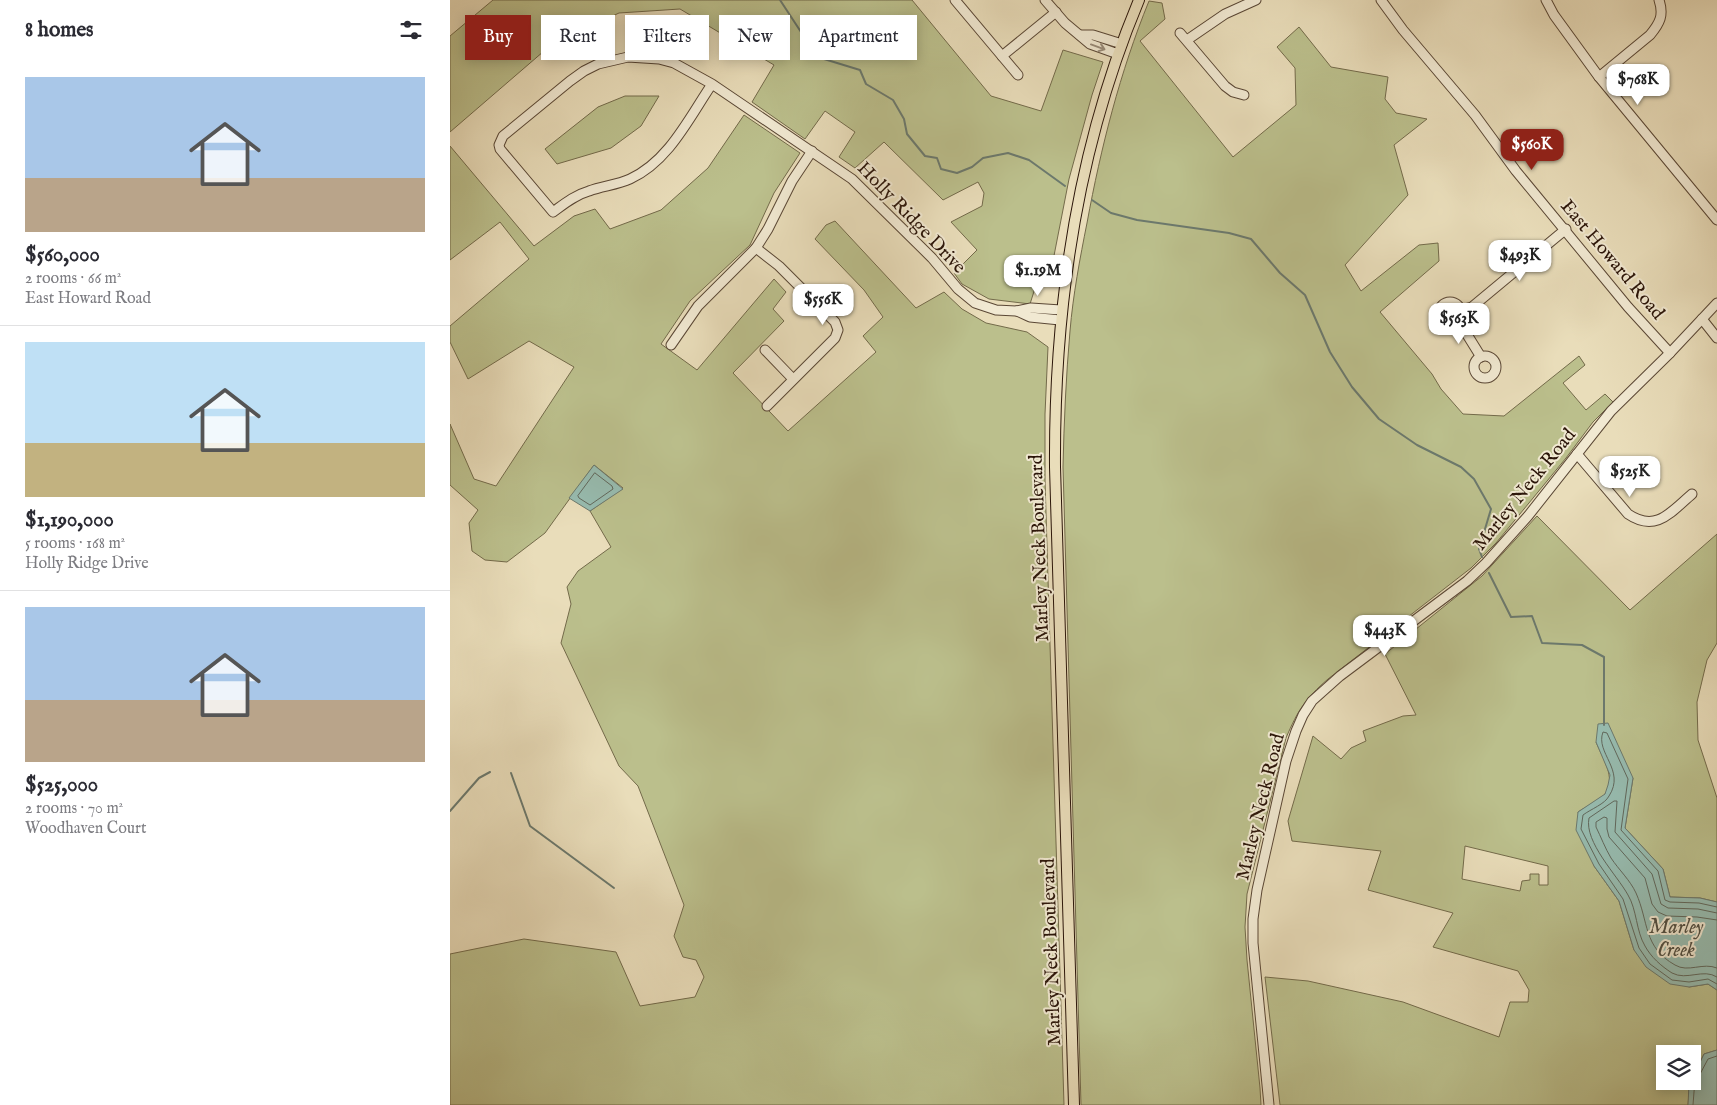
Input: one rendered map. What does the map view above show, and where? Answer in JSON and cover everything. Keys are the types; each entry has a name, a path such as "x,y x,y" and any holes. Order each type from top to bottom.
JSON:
{"main road":[{"name":"Marley Neck Boulevard","path":"1074,1105 1055,467 1055,393 1061,315 1074,218 1093,138 1118,54 1139,0"}],"street":[{"path":"955,0 1018,75"},
{"path":"1045,0 1071,29 1090,44 1118,54"},
{"path":"1187,40 1225,14 1256,0"},
{"name":"East Howard Road","path":"1381,0 1403,30 1475,115 1516,170 1628,307 1670,353"},
{"path":"1546,0 1554,15 1599,77 1717,220"},
{"path":"1599,77 1656,28 1662,12 1659,0"},
{"path":"1002,56 1056,12"},
{"path":"1180,33 1225,86 1233,92 1244,96"},
{"path":"1080,35 1093,36 1122,44"},
{"name":"Holly Ridge Drive","path":"712,84 672,143 653,163 629,179 578,195 553,212 500,149 499,145 503,136 584,71 613,60 628,57 659,59 674,63 688,69 712,84 837,168 866,191 932,258 966,297 985,307 1016,311 1031,308 1061,315"},
{"path":"671,345 702,302 756,248 768,229 792,181 812,151"},
{"path":"1461,310 1472,307 1566,229"},
{"path":"756,248 780,266 837,326 838,334 767,406"},
{"path":"1449,301 1454,302 1461,310 1461,316 1458,320 1454,323 1443,322 1440,318 1440,307 1449,301"},
{"name":"Marley Neck Road","path":"1269,1105 1253,943 1253,919 1257,890 1286,761 1303,715 1312,701 1340,676 1459,587 1486,563 1528,516 1611,411 1717,303"},
{"path":"1702,319 1717,338"},
{"path":"1458,320 1481,357"},
{"path":"765,350 793,379"},
{"path":"1577,454 1628,514 1636,520 1656,522 1664,518 1692,494"}],"green space":[{"path":"493,0 912,0 991,96 1041,111 1063,50 1103,62 1069,179 1051,271 1036,285 1030,304 989,299 962,284 954,273 977,250 951,222 982,206 984,193 978,182 943,200 884,142 855,168 839,157 855,132 825,111 805,139 752,102 774,65 766,60 790,60 790,15 719,15 719,32 709,26 709,15 690,15 680,9 619,13 615,15 541,15 541,54 450,132 450,36 465,23 465,60 531,60 531,15 475,15"},
{"path":"1149,1 1162,3 1165,19 1140,41 1233,157 1296,105 1295,68 1277,47 1299,27 1331,67 1388,77 1385,99 1396,113 1427,119 1394,145 1408,195 1345,265 1361,291 1419,245 1438,243 1439,261 1380,312 1463,414 1504,416 1579,356 1585,365 1563,383 1586,410 1605,394 1613,402 1593,422 1496,543 1471,568 1328,679 1308,699 1294,720 1286,738 1247,894 1245,927 1247,960 1261,1105 1081,1105 1063,467 1066,382 1075,290 1099,166 1120,82"},
{"path":"625,96 659,96 641,126 611,148 557,164 545,149 598,107"},
{"path":"744,115 800,153 774,193 750,245 690,301 661,344 697,370 774,279 786,292 773,309 784,321 733,373 788,431 876,352 863,336 883,317 864,290 815,239 826,225 835,221 916,308 944,292 962,309 986,323 1027,332 1048,347 1045,480 1064,1105 450,1105 450,954 524,939 616,952 640,1006 695,997 704,977 696,960 683,957 674,936 684,905 638,786 619,766 561,643 571,604 567,587 578,571 611,547 590,511 623,488 594,465 545,533 507,562 485,560 472,551 469,523 478,510 450,485 450,424 474,479 496,486 574,367 529,341 468,379 450,342 450,326 529,259 500,222 450,260 450,146 534,246 574,216 595,209 610,229 661,210 708,168"},
{"path":"1537,516 1630,610 1717,534 1717,643 1707,660 1697,702 1698,740 1717,798 1717,902 1700,898 1670,897 1663,869 1625,828 1633,778 1596,742 1607,768 1610,782 1605,794 1600,799 1578,812 1594,866 1619,901 1634,950 1689,987 1708,984 1717,990 1717,1050 1704,1054 1701,1060 1701,1045 1656,1045 1656,1090 1689,1090 1688,1105 1280,1105 1265,977 1308,981 1403,1002 1499,1037 1510,1002 1528,1002 1529,990 1518,971 1433,947 1453,913 1368,890 1381,851 1292,841 1288,821 1313,736 1341,759 1351,748 1366,741 1363,731 1403,716 1416,715 1385,654 1482,576","holes":["1465,846 1548,866 1548,885 1539,885 1539,874 1530,874 1530,880 1522,881 1520,891 1462,879"]}],"water":[{"path":"594,465 623,489 590,511 569,498"},
{"name":"Marley Creek","path":"1608,723 1633,778 1625,828 1663,869 1670,897 1700,898 1717,902 1717,990 1708,984 1689,987 1670,984 1646,967 1634,950 1619,901 1594,866 1576,830 1578,812 1605,794 1608,785 1610,775 1596,742 1598,724"},
{"path":"1717,1050 1717,1105 1688,1105 1689,1090 1701,1090 1701,1060 1704,1054"}],"waterway":[{"path":"780,0 800,30"},
{"path":"827,60 860,70 866,84 893,100 904,119 907,134 925,156 937,158 941,169 957,173 972,167 983,158 1008,153 1029,160 1065,186"},
{"path":"1092,200 1111,213 1137,220 1229,233 1251,239 1280,273 1305,295 1330,352 1352,387 1379,419 1417,445 1461,467 1474,479 1491,509 1479,549 1482,557"},
{"path":"1489,573 1511,617 1532,616 1542,643 1582,645 1604,657 1604,725"},
{"path":"450,811 479,778 490,772"},
{"path":"511,773 530,826 614,888"}]}
